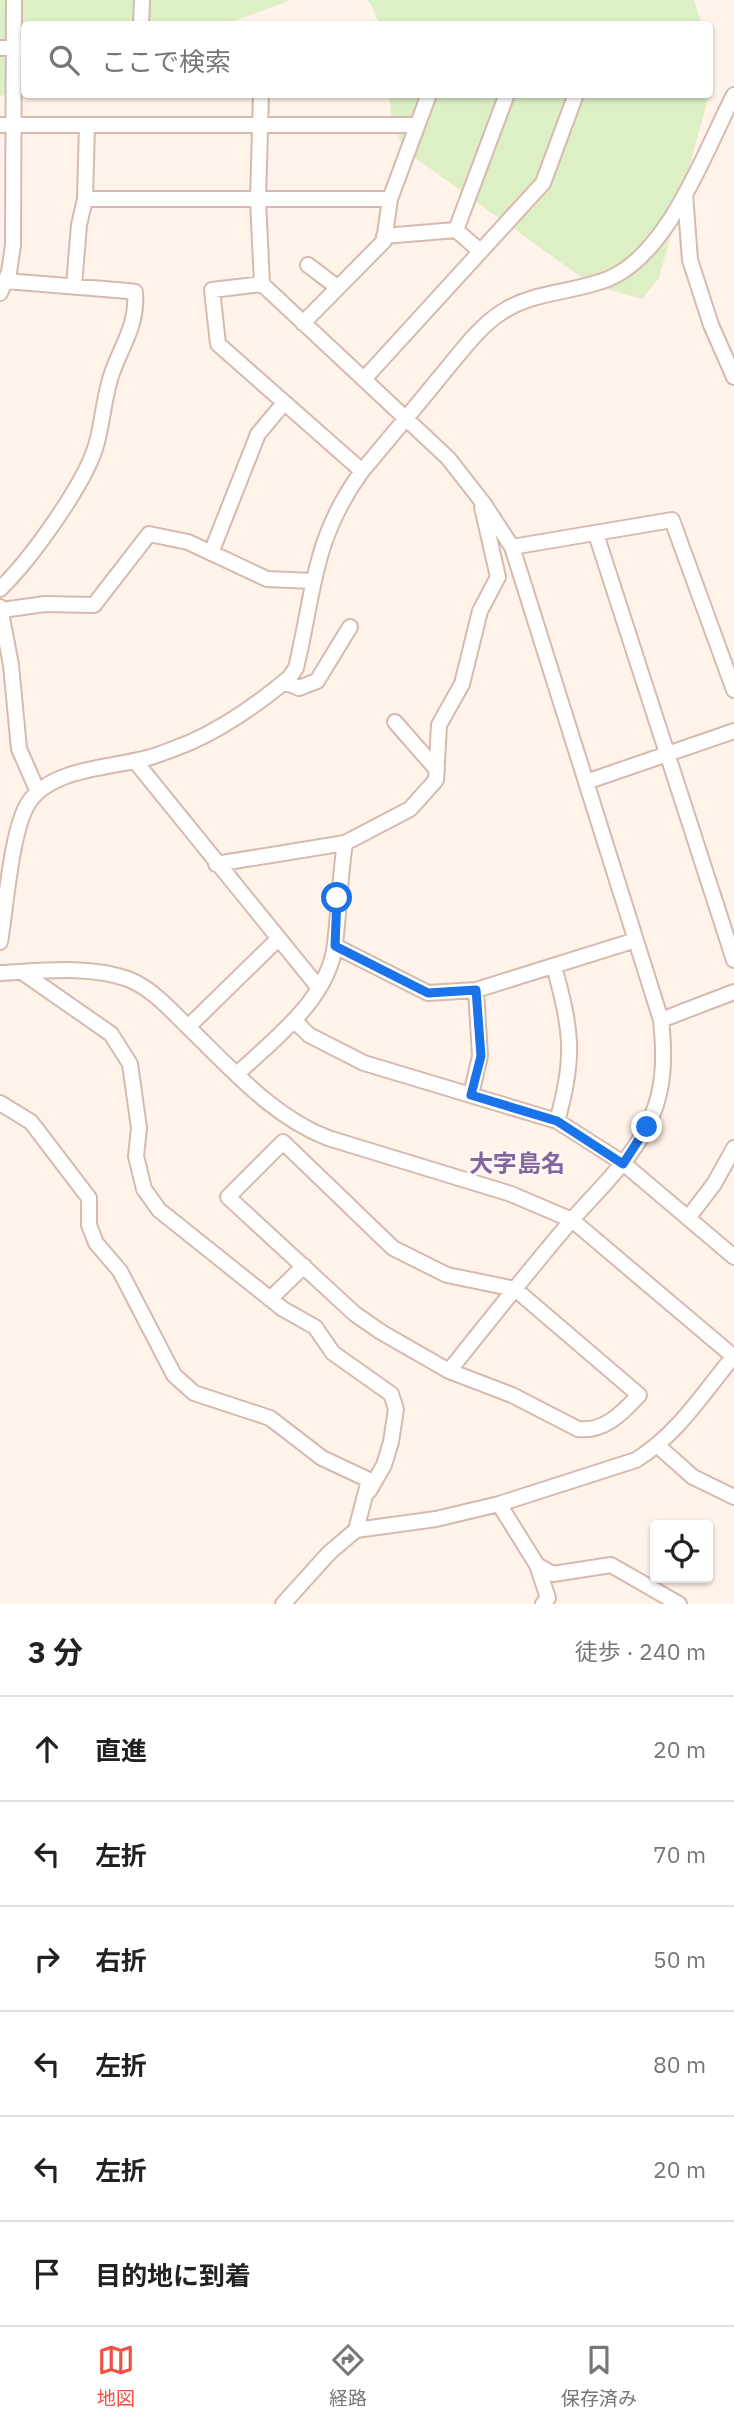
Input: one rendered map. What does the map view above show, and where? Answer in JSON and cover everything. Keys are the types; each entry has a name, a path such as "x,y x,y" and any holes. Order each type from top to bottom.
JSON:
{"street":[{"path":"0,589 19,570 85,469 97,443 111,375 134,325 135,292 74,286 3,287 13,245 7,201 7,125 14,0"},
{"path":"141,21 142,0"},
{"path":"0,942 19,827 28,803 38,792 70,776 135,761 191,741 222,726 284,682 296,668 312,581 329,524 362,471 470,341 502,312 532,298 585,287 628,268 660,237 734,94"},
{"path":"261,98 258,199 262,285 448,458 512,547 661,1020 664,1059 656,1105 647,1127 623,1164 572,1220 449,1371"},
{"path":"303,323 337,287 355,273 384,236 390,199 427,98"},
{"path":"456,230 506,98"},
{"path":"364,379 546,179 575,98"},
{"path":"7,125 417,125"},
{"path":"74,286 79,225 85,199 87,125"},
{"path":"685,193 690,260 711,324 734,377"},
{"path":"85,199 390,199"},
{"path":"384,236 456,230 480,251"},
{"path":"308,265 337,287"},
{"path":"262,285 212,290 218,344 362,471"},
{"path":"211,553 258,435 284,403"},
{"path":"216,864 345,843 410,809 436,780 439,725 462,684 480,611 498,577 479,498"},
{"path":"512,547 596,534 639,523 672,520 734,690"},
{"path":"38,792 19,749 11,665 2,632 1,609 45,604 94,605 149,534 188,542 267,579 312,581"},
{"path":"596,534 665,754 734,960"},
{"path":"284,682 299,688 317,681 349,627"},
{"path":"395,722 437,769"},
{"path":"586,782 734,731"},
{"path":"135,761 319,988"},
{"path":"237,1074 294,1020 319,988 335,946 337,898 345,843"},
{"path":"188,1027 278,939"},
{"path":"335,946 428,993 476,990 636,940"},
{"path":"554,966 571,1035 569,1072 557,1121"},
{"path":"22,972 111,1034 130,1064 139,1128 136,1156 144,1189 159,1210 270,1298 314,1327 333,1353 391,1394 396,1409 391,1442 384,1465 369,1491 356,1530 329,1553 282,1604"},
{"path":"0,973 106,973 152,993 273,1107 309,1130 512,1194 572,1220 734,1356 689,1417 658,1446 636,1460 499,1504 436,1520 356,1530"},
{"path":"471,1095 481,1056 476,990"},
{"path":"661,1020 734,992"},
{"path":"294,1020 309,1035 346,1056 557,1121 623,1164 734,1257"},
{"path":"0,1103 31,1122 89,1198 89,1226 96,1243 120,1271 174,1375 194,1393 270,1418 322,1458 369,1480 369,1491"},
{"path":"283,1142 393,1248 447,1275 515,1289 639,1395 615,1419 589,1430 578,1429 512,1395 449,1371 355,1314 304,1266 228,1197 283,1142"},
{"path":"688,1218 714,1184 734,1148"},
{"path":"270,1298 304,1266"},
{"path":"658,1446 693,1477 734,1497"},
{"path":"499,1504 537,1565 548,1598 543,1604"},
{"path":"537,1565 553,1574 611,1565 679,1604"}],"green space":[{"path":"0,0 291,0 234,21 21,21 21,90 0,96"},
{"path":"367,0 694,0 701,21 378,21"},
{"path":"389,98 708,98 659,278 642,299 592,285 407,152 392,127"}],"district":[{"name":"大字島名","path":"517,1164"}],"route":[{"path":"337,898 335,946 428,993 476,990 481,1056 471,1095 557,1121 623,1164 647,1127"}]}
